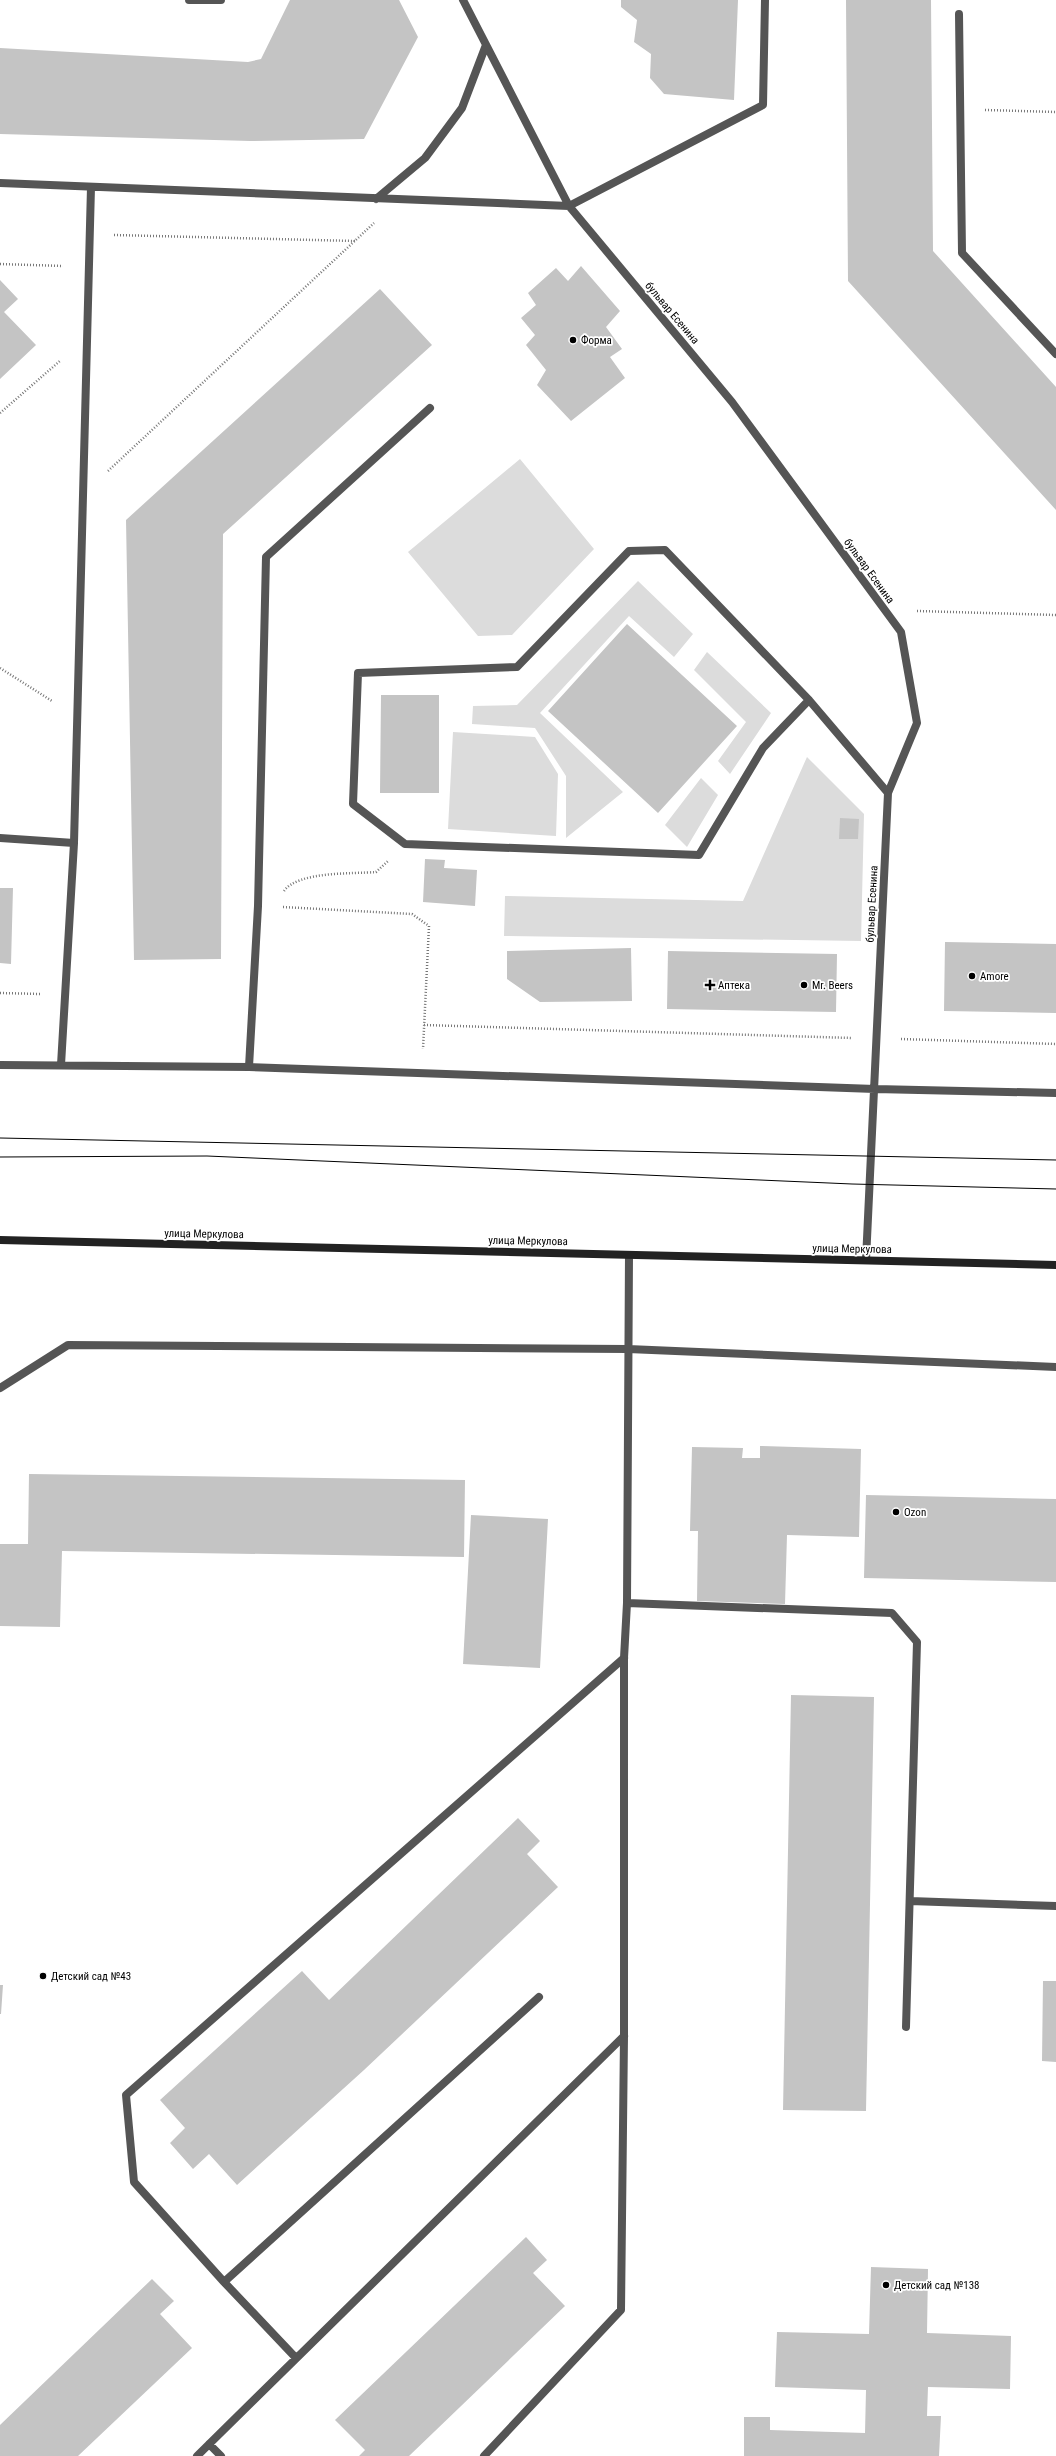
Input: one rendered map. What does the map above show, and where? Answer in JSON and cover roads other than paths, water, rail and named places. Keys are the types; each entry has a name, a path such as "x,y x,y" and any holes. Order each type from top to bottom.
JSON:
{"street":[{"name":"улица Меркулова","path":"0,1240 1056,1265"}],"lane":[{"path":"189,0 221,0"},
{"name":"бульвар Есенина","path":"463,0 569,206 732,402 901,632 917,723 888,793 866,1260"},
{"path":"0,183 569,206 762,105 765,0"},
{"path":"959,14 962,253 1056,354"},
{"path":"376,199 425,158 462,108 486,45"},
{"path":"61,1065 74,843 91,187"},
{"path":"249,1067 258,906 266,557 430,408"},
{"path":"809,700 763,748 699,855 405,844 353,804 358,673 517,667 629,551 665,550 809,700 888,793"},
{"path":"0,838 74,843"},
{"path":"0,1065 249,1067 875,1089 1056,1093"},
{"path":"484,2456 621,2310 624,2036 624,1658 626,1603 629,1255"},
{"path":"0,1388 68,1345 628,1349 1056,1367"},
{"path":"626,1603 892,1613 917,1642 906,2027"},
{"path":"296,2358 224,2282 134,2182 126,2095 624,1658"},
{"path":"910,1901 1056,1906"},
{"path":"224,2282 539,1997"},
{"path":"197,2456 624,2036"},
{"path":"209,2444 221,2456"}],"tram line":[{"path":"0,1138 1056,1160"},
{"path":"0,1157 207,1156 852,1184 1056,1189"}],"place":[{"name":"Форма","path":"573,340"},
{"name":"Amore","path":"972,976"},
{"name":"Аптека","path":"710,985"},
{"name":"Mr. Beers","path":"804,985"},
{"name":"Ozon","path":"896,1512"},
{"name":"Детский сад №43","path":"43,1976"},
{"name":"Детский сад №138","path":"886,2285"}]}
